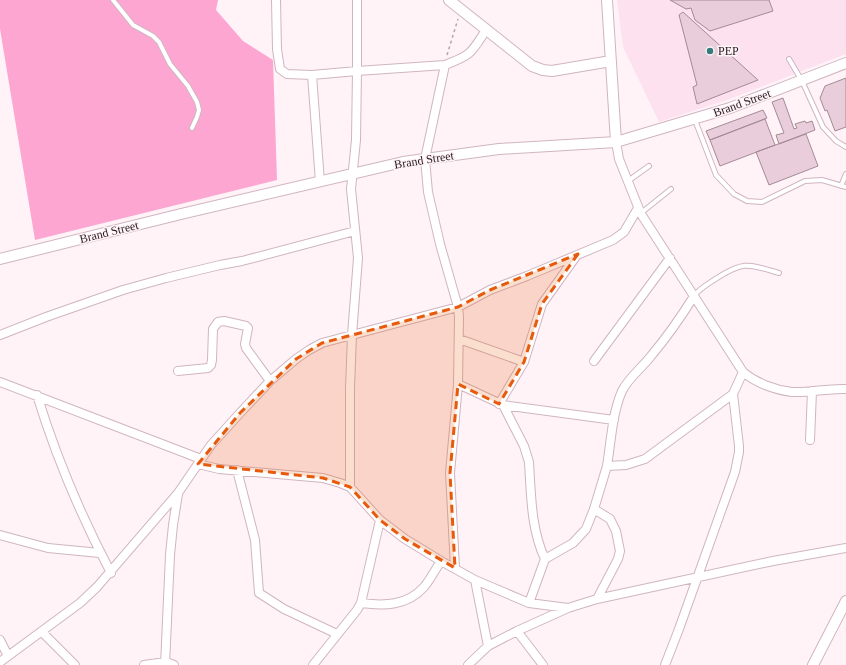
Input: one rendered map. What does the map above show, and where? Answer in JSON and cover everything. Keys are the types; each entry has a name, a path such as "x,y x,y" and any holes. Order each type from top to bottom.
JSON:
{"street":[{"path":"276,0 277,49 280,69 287,74 312,75 445,65 463,59 469,55 474,50 486,30"},
{"path":"350,486 350,388 352,335 358,258 351,198 356,140 358,71 357,0"},
{"path":"449,0 532,66 543,70 562,70 611,61"},
{"path":"607,0 616,142 619,159 639,211 706,317 743,372 750,377 771,386 793,392 846,389"},
{"name":"Brand Street","path":"0,259 181,214 403,162 499,150 616,142 695,120 730,108 846,63"},
{"path":"445,65 425,159 428,192 440,244 458,307 458,384 450,473 455,568"},
{"path":"312,75 320,182"},
{"path":"0,662 80,603 111,573 178,493 200,461 230,424 270,381 309,350 322,343 458,307 490,290 613,240 624,232 639,211"},
{"path":"0,335 123,290 174,276 242,261 355,231"},
{"path":"501,404 524,362 542,304 578,254"},
{"path":"594,361 670,258"},
{"path":"528,603 545,559 567,547 586,529 594,509 607,466 614,420 619,401 627,383 664,340 694,296"},
{"path":"178,371 208,368 211,366 213,329 218,322 224,321 246,326 248,328 245,344 246,348 270,381"},
{"path":"459,339 524,362"},
{"path":"607,466 626,465 644,459 733,394 743,372"},
{"path":"0,382 37,395 218,469 323,478 350,486 380,520 405,539 441,562 455,568 475,580 528,603 568,608"},
{"path":"458,384 501,404 614,420"},
{"path":"810,440 812,391"},
{"path":"664,665 679,629 737,461 739,446 733,394"},
{"path":"37,395 50,436 66,478 100,553 111,573"},
{"path":"501,404 527,452 538,542 545,559"},
{"path":"237,470 255,540 259,593 284,609 338,634"},
{"path":"144,665 168,664 170,556 178,493"},
{"path":"594,509 610,519 618,537 620,551 618,559 597,599"},
{"path":"313,665 361,603 380,520"},
{"path":"0,535 48,548 100,553"},
{"path":"468,665 488,646 517,631 568,608 597,599 773,561 846,548"},
{"path":"361,603 378,606 390,605 405,600 425,586 441,562"},
{"path":"475,580 488,646"},
{"path":"813,665 846,601"},
{"path":"517,631 543,665"},
{"path":"42,632 75,665"},
{"path":"0,640 8,656"}],"lane":[{"path":"113,0 133,25 153,36 159,42 170,64 188,86 197,102 198,110 197,117 192,128"},
{"path":"789,59 802,81 823,127 836,141 846,147"},
{"path":"695,120 716,175 734,194 747,201 762,202 805,181 822,180 846,187"},
{"path":"627,181 649,166"},
{"path":"841,186 846,174"},
{"path":"639,211 671,189"},
{"path":"694,296 705,286 732,269 740,266 755,266 779,273"}],"path":[{"path":"445,65 460,9"}],"highlighted area":[{"path":"578,254 542,304 524,362 499,404 458,384 450,473 455,568 405,539 380,520 350,487 323,478 198,464 240,413 296,359 322,343 458,307 490,290"}],"shaded area":[{"path":"0,0 218,0 216,10 243,41 273,60 277,180 35,240 0,29"},
{"path":"617,0 846,0 846,54 727,100 659,122 623,47"}],"building":[{"path":"670,0 769,0 773,11 710,31 695,20 691,8 686,9"},
{"path":"683,12 758,80 697,104 693,87 697,85 679,15"},
{"path":"846,78 846,127 835,131 827,110 825,111 820,98 825,86"},
{"path":"783,98 794,129 797,128 795,124 805,121 806,123 812,121 815,130 779,144 776,135 784,133 772,102"},
{"path":"763,110 767,118 710,140 706,131"},
{"path":"765,119 775,145 720,166 710,140"},
{"path":"806,134 818,166 769,185 756,152"}],"place":[{"name":"PEP","path":"710,51"}]}
